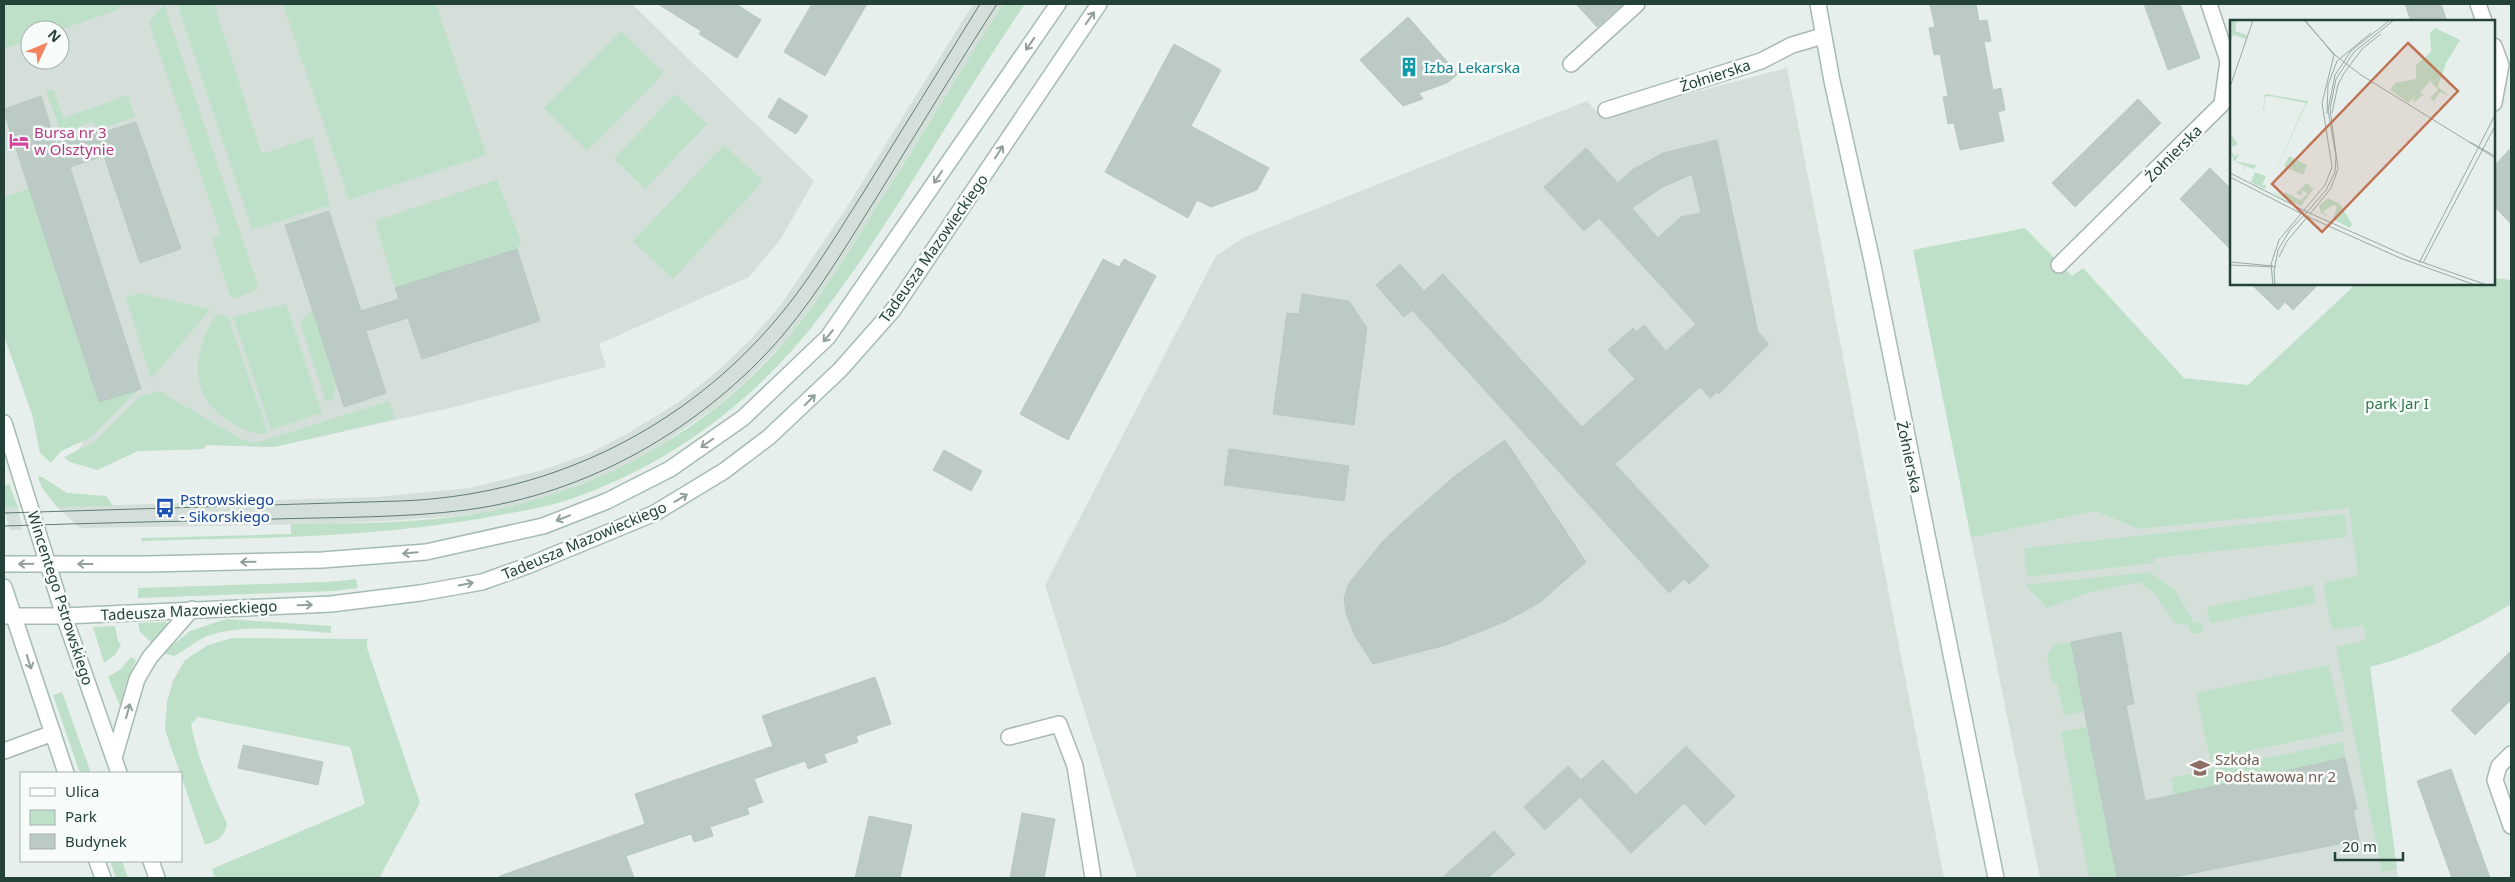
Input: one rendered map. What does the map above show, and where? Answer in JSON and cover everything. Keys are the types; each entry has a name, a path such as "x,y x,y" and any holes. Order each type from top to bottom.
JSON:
{"street":[{"name":"Tadeusza Mazowieckiego","path":"4,564 148,564 322,560 426,552 544,526 607,501 670,469 743,418 828,337 1058,4"},
{"name":"Tadeusza Mazowieckiego","path":"8,615 64,616 331,604 420,594 482,582 527,566 655,513 724,472 800,410 840,370 892,310 1100,4"},
{"path":"1571,64 1637,4"},
{"name":"Żołnierska","path":"1818,4 1823,36 1872,261 1996,878"},
{"name":"Żołnierska","path":"2059,264 2227,107 2228,62 2209,4"},
{"path":"2478,4 2484,20"},
{"name":"Żołnierska","path":"1606,110 1761,61 1792,45 1823,36"},
{"path":"2495,49 2501,65 2495,98"},
{"name":"Wincentego Pstrowskiego","path":"4,423 64,616 119,772"},
{"path":"4,587 8,615 53,733 66,772"},
{"path":"114,758 137,679 150,657 192,609"},
{"path":"1009,737 1058,724 1075,766 1093,878"},
{"path":"4,751 53,733"},
{"path":"2511,754 2499,766 2494,780 2511,826"},
{"path":"97,862 103,878"},
{"path":"151,862 157,878"}],"shaded area":[{"path":"105,4 632,4 814,181 780,240 749,277 599,344 606,367 454,407 274,447 207,445 203,449 138,451 97,470 70,462 83,443 4,270 4,41 20,35 20,70 70,70 70,20 61,20"},
{"path":"973,4 1003,4 827,286 786,340 746,381 717,406 655,449 613,471 547,497 487,512 449,517 332,524 80,528 57,507 377,497 471,488 546,469 590,453 625,435 679,402 719,370 752,338 780,306 845,210"},
{"path":"1787,68 1944,878 1137,878 1045,585 1216,256 1243,238 1587,101 1602,117"},
{"path":"18,507 22,530 10,530 4,508"},
{"name":"Szkoła Podstawowa nr 2","path":"2349,507 2398,878 2040,878 1971,538 2095,511 2138,529"}],"green space":[{"path":"4,4 122,4 117,10 70,26 70,20 20,20 20,43 4,49"},
{"path":"164,4 259,288 235,299 230,296 212,239 221,235 149,22"},
{"path":"177,4 214,4 262,154 312,137 330,205 252,230"},
{"path":"283,4 436,4 486,155 349,200"},
{"path":"1003,4 1025,4 899,203 846,281 818,319 767,377 708,427 676,449 607,485 571,499 537,508 478,519 352,534 141,541 142,538 291,534 291,524 416,521 490,511 535,500 579,485 622,466 663,444 702,418 738,389 771,357 801,321 843,261"},
{"path":"621,31 664,73 587,151 544,108"},
{"path":"53,89 64,118 128,95 135,117 97,130 93,121 73,129 76,137 64,141 46,91"},
{"path":"675,94 707,124 645,189 614,159"},
{"path":"724,145 763,181 673,279 633,241"},
{"path":"497,180 521,242 517,249 395,288 375,221"},
{"path":"30,188 99,402 139,389 90,438 61,451 51,463 40,453 32,414 4,336 4,197"},
{"name":"park Jar I","path":"2025,228 2072,276 2083,268 2184,378 2248,385 2355,285 2495,285 2495,278 2511,280 2511,604 2443,641 2389,662 2370,667 2397,869 2382,872 2336,647 2366,640 2364,625 2332,630 2323,586 2326,582 2358,576 2349,508 2138,529 2095,511 1971,538 1913,250"},
{"path":"138,293 209,309 151,379 126,298"},
{"path":"286,304 322,413 271,430 233,317"},
{"path":"312,310 336,383 332,401 326,401 300,322"},
{"path":"217,314 228,317 267,430 264,434 246,430 229,421 215,410 206,398 200,385 198,371 202,342"},
{"path":"159,391 241,439 255,443 389,401 395,419 274,447 207,445 203,449 138,451 97,470 70,462 64,457 94,442 139,397"},
{"path":"38,477 42,477 67,493 106,496 113,506 57,507 42,488"},
{"path":"9,484 18,507 4,508 4,486"},
{"path":"2345,514 2347,537 2154,558 2154,563 2027,577 2024,548"},
{"path":"2150,572 2175,590 2194,623 2201,622 2203,632 2192,634 2187,624 2176,624 2155,594 2139,582 2087,593 2047,608 2025,585"},
{"path":"356,579 358,588 334,591 138,598 138,588 328,582"},
{"path":"2313,585 2316,603 2210,623 2207,607"},
{"path":"226,619 331,626 331,633 269,628 236,630 207,636 174,656 163,653 190,631"},
{"path":"167,622 168,626 151,642 140,632 138,623"},
{"path":"115,626 118,641 121,645 115,655 104,663 93,627"},
{"path":"232,638 367,639 367,648 420,803 379,878 215,878 212,869 365,804 350,747 198,717 191,724 197,750 227,824 220,838 205,845 182,779 182,772 180,772 165,730 167,702 173,681 185,660 208,645"},
{"path":"2071,642 2084,711 2064,716 2057,683 2052,683 2047,656 2055,644"},
{"path":"131,657 136,660 124,689 122,705 120,706 108,677 121,669"},
{"path":"2329,665 2344,731 2210,759 2196,693"},
{"path":"62,692 91,772 80,772 53,695"},
{"path":"2087,727 2117,878 2089,878 2061,732"},
{"path":"2343,742 2345,758 2174,795 2171,778"},
{"path":"110,862 122,862 128,878 116,878"}],"building":[{"path":"658,4 736,4 761,20 737,58 699,34 701,31"},
{"path":"812,4 867,4 825,76 784,52"},
{"path":"1576,4 1623,4 1597,27"},
{"path":"1930,4 1976,4 1979,21 1987,20 1991,41 1984,42 1993,90 2001,88 2005,110 1998,112 2004,141 1960,150 1954,123 1948,124 1943,97 1948,96 1940,54 1934,55 1929,28 1935,27"},
{"path":"2144,4 2180,4 2200,58 2168,70"},
{"path":"2405,4 2441,4 2447,20 2411,20"},
{"name":"Izba Lekarska","path":"1408,17 1458,74 1447,83 1419,93 1423,99 1403,106 1360,60"},
{"path":"1174,44 1221,70 1191,126 1269,168 1257,190 1211,207 1197,200 1188,218 1105,172"},
{"path":"41,96 56,143 97,130 98,134 136,122 181,249 140,263 104,156 70,167 141,389 99,402 4,112 4,109"},
{"path":"779,98 808,116 796,134 768,117"},
{"path":"2138,99 2161,123 2075,207 2052,183"},
{"path":"1717,140 1758,332 1769,344 1719,394 1717,392 1710,398 1700,387 1615,464 1709,566 1689,584 1684,579 1669,593 1412,310 1404,317 1376,285 1400,264 1424,291 1443,274 1582,427 1635,379 1608,350 1633,328 1636,332 1644,325 1666,351 1696,324 1599,218 1584,231 1544,187 1586,148 1618,183 1632,170 1663,153","holes":["1692,174 1701,213 1681,217 1658,238 1632,208 1661,188"]},
{"path":"2511,148 2511,224 2495,207 2495,165"},
{"path":"2210,168 2230,188 2230,249 2180,199"},
{"path":"329,211 361,311 399,299 395,288 517,249 540,321 422,359 408,318 366,331 386,393 344,407 285,225"},
{"path":"1103,259 1119,267 1124,259 1156,276 1068,440 1020,414"},
{"path":"2252,285 2318,285 2293,310 2285,302 2278,310"},
{"path":"1302,294 1349,301 1367,328 1354,425 1273,414 1287,313 1299,314"},
{"path":"1505,440 1586,562 1539,603 1504,622 1446,645 1373,664 1355,636 1346,613 1344,598 1349,583 1383,541 1416,510 1456,475"},
{"path":"1229,449 1349,466 1344,501 1224,485"},
{"path":"944,450 982,471 971,491 933,470"},
{"path":"2121,632 2134,704 2126,705 2145,801 2345,758 2357,809 2353,810 2359,840 2169,878 2117,878 2071,642"},
{"path":"2511,651 2511,700 2475,735 2451,710"},
{"path":"875,677 891,724 856,736 858,742 824,754 827,762 808,769 805,761 754,779 763,802 747,808 749,814 710,827 713,836 694,842 691,834 626,856 634,878 500,878 500,876 645,824 635,794 773,746 762,716"},
{"path":"243,745 323,762 318,785 238,768"},
{"path":"1686,746 1735,796 1705,825 1684,803 1631,853 1580,797 1545,830 1524,807 1568,766 1581,780 1603,760 1636,795"},
{"path":"2451,769 2490,878 2452,878 2417,781"},
{"path":"1022,813 1055,819 1044,878 1010,878"},
{"path":"869,816 912,825 900,878 855,878"},
{"path":"1494,831 1515,854 1488,878 1442,878"}],"tram line":[{"path":"4,513 400,501 453,497 504,487 554,472 602,453 648,429 691,400 731,367 768,329 794,297 830,246 980,4"},
{"path":"4,526 370,517 466,510 511,502 556,489 599,472 640,451 680,427 717,399 751,369 797,318 845,247 997,4"}],"place":[{"name":"Izba Lekarska","path":"1409,67"},
{"name":"Bursa nr 3 w Olsztynie","path":"19,141"},
{"name":"Pstrowskiego - Sikorskiego","path":"165,508"},
{"name":"Szkoła Podstawowa nr 2","path":"2200,768"}]}
